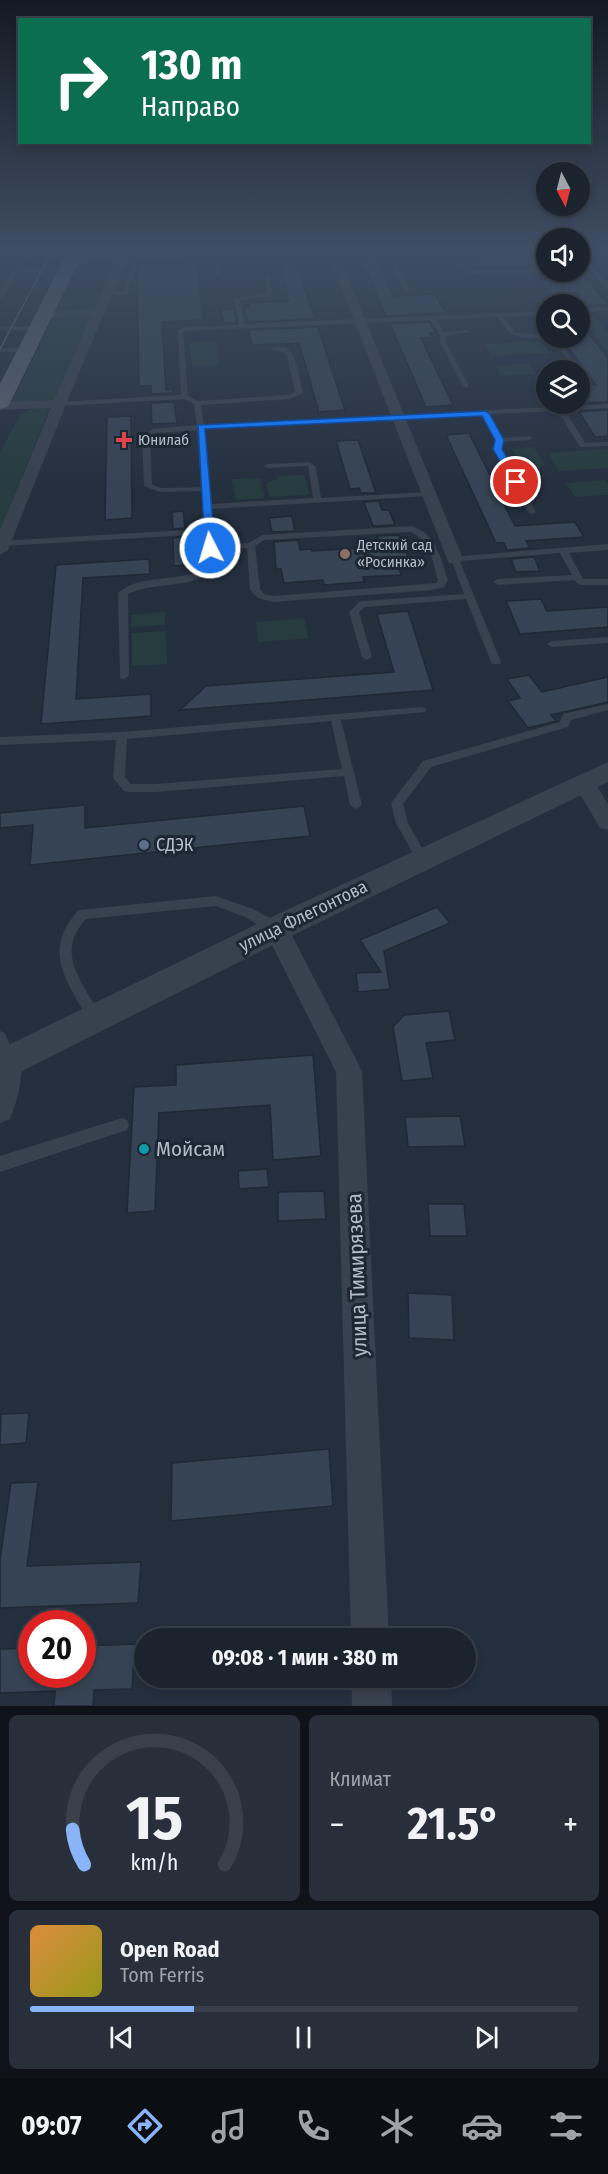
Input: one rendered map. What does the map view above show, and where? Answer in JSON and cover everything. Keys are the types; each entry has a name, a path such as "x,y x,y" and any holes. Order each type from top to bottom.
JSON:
{"main road":[{"path":"0,405 36,331"}],"street":[{"path":"1,546 91,331"},
{"path":"365,331 397,418 455,559"},
{"path":"0,405 59,404"},
{"path":"596,777 608,822"},
{"name":"улица Флегонтова","path":"3,1055 95,1019 276,929 596,777"},
{"name":"улица Тимирязева","path":"276,929 349,1071 370,1628"},
{"path":"0,1110 3,1055"},
{"path":"371,1688 372,1706"}],"lane":[{"path":"181,331 185,397"},
{"path":"440,331 442,340 466,386"},
{"path":"509,331 519,336 536,337"},
{"path":"442,334 467,332"},
{"path":"562,348 571,360"},
{"path":"59,404 185,397 197,403 289,397 298,393 291,354 285,350 274,349"},
{"path":"0,350 26,350"},
{"path":"124,676 123,593 135,585 201,575 209,570 210,548 201,427 197,403"},
{"path":"590,407 608,406"},
{"path":"205,489 160,490 148,486 146,437 148,434 153,430 201,427 536,410"},
{"path":"485,413 499,440 498,449 532,512"},
{"path":"564,414 583,445 608,444"},
{"path":"499,440 529,438"},
{"path":"268,466 310,464 317,500"},
{"path":"207,507 427,494"},
{"path":"210,548 251,545 262,538 411,529 422,531 428,537 443,580 441,585 433,587 273,599 261,597 255,590 251,545"},
{"path":"1,546 208,531"},
{"path":"496,662 455,559 608,547"},
{"path":"563,550 580,582 608,582"},
{"path":"498,582 576,577"},
{"path":"367,657 354,612 362,604 469,596"},
{"path":"552,644 608,640"},
{"path":"422,859 402,823 397,803 427,764 564,724 567,717 608,707"},
{"path":"0,741 122,736 421,710"},
{"path":"335,717 356,805"},
{"path":"122,736 119,778 128,788 156,788 348,772"},
{"path":"95,1019 63,957 65,940 72,924 83,914 216,901 249,913 276,929"},
{"path":"0,1164 122,1125"}],"green space":[{"path":"48,331 87,331 60,398 53,401 11,403"},
{"path":"591,331 606,331 608,352"},
{"path":"216,341 219,365 192,366 189,343"},
{"path":"536,341 536,348 546,348 550,353 492,356 484,344"},
{"path":"529,364 535,374 501,375 495,365"},
{"path":"50,407 0,532 0,452 21,413 36,408"},
{"path":"534,447 544,464 534,474 525,473 512,449"},
{"path":"608,449 608,468 559,471 548,453"},
{"path":"304,475 309,493 307,495 270,497 266,485 278,479 277,476"},
{"path":"260,478 264,498 236,500 232,479"},
{"path":"605,480 608,485 608,495 575,497 566,483"},
{"path":"165,612 165,625 131,627 131,615"},
{"path":"304,618 308,638 258,642 256,622"},
{"path":"166,631 167,664 132,666 132,633"}],"building":[{"path":"138,331 163,331 166,390 173,389 173,393 151,394 151,386 139,386"},
{"path":"249,331 319,331 345,410 319,412 299,343 252,345"},
{"path":"393,331 436,332 430,333 432,337 421,338 453,405 426,407"},
{"path":"590,335 608,358 608,402 590,403 590,385 596,385 590,377 590,360 577,360 568,348 590,348"},
{"path":"174,402 177,423 152,424 151,403"},
{"path":"608,410 608,436 595,437 580,414 590,414 590,411"},
{"path":"131,416 132,518 105,520 107,417"},
{"path":"469,433 515,526 575,522 584,537 526,541 530,548 507,550 504,543 496,543 446,435"},
{"path":"358,440 376,493 361,493 359,488 350,489 336,441"},
{"path":"379,501 382,510 389,510 395,525 373,526 364,502"},
{"path":"183,511 185,528 173,529 172,512"},
{"path":"292,516 295,531 272,532 269,518"},
{"path":"399,535 409,560 397,561 401,575 363,577 364,582 324,585 323,580 284,583 281,569 276,569 274,542 298,540 300,550 311,549 312,551 360,548 359,546 371,545 370,542 379,541 377,536"},
{"path":"186,537 190,565 174,566 173,538"},
{"path":"534,557 540,571 516,572 511,559"},
{"path":"149,559 150,574 83,578 76,699 151,694 151,716 41,724 56,565"},
{"path":"541,599 547,611 608,607 608,627 520,634 506,601"},
{"path":"408,611 433,690 180,710 206,686 394,672 377,614"},
{"path":"529,675 542,692 608,677 608,702 551,715 556,721 528,728 508,701 520,698 507,679"},
{"path":"85,805 85,828 304,806 310,836 30,865 33,825 0,828 0,813"},
{"path":"437,907 450,923 384,951 390,989 358,992 356,973 381,972 360,940"},
{"path":"449,1011 455,1040 426,1043 433,1078 402,1081 393,1027 404,1015"},
{"path":"313,1055 321,1156 273,1160 270,1105 159,1113 155,1211 127,1213 134,1087 176,1085 176,1065"},
{"path":"460,1116 465,1146 408,1147 405,1117"},
{"path":"267,1169 269,1187 239,1189 238,1171"},
{"path":"324,1191 326,1219 278,1221 278,1192"},
{"path":"428,1204 464,1204 467,1236 430,1236"},
{"path":"408,1293 452,1295 454,1340 409,1338"},
{"path":"29,1413 26,1443 0,1445 1,1414"},
{"path":"329,1449 333,1506 171,1521 172,1463"},
{"path":"38,1482 27,1566 141,1562 138,1603 0,1608 0,1560 11,1483"},
{"path":"134,1644 132,1689 94,1690 93,1706 54,1706 55,1691 0,1693 0,1649 18,1648 18,1688 96,1688 96,1645"}],"tram line":[{"path":"0,349 10,331"}],"place":[{"name":"Юнилаб","path":"124,440"},
{"name":"Детский сад «Росинка»","path":"345,554"},
{"name":"СДЭК","path":"144,845"},
{"name":"Мойсам","path":"144,1149"}],"route":[{"path":"210,548 201,427 485,413 499,440 498,449 516,482"}]}
